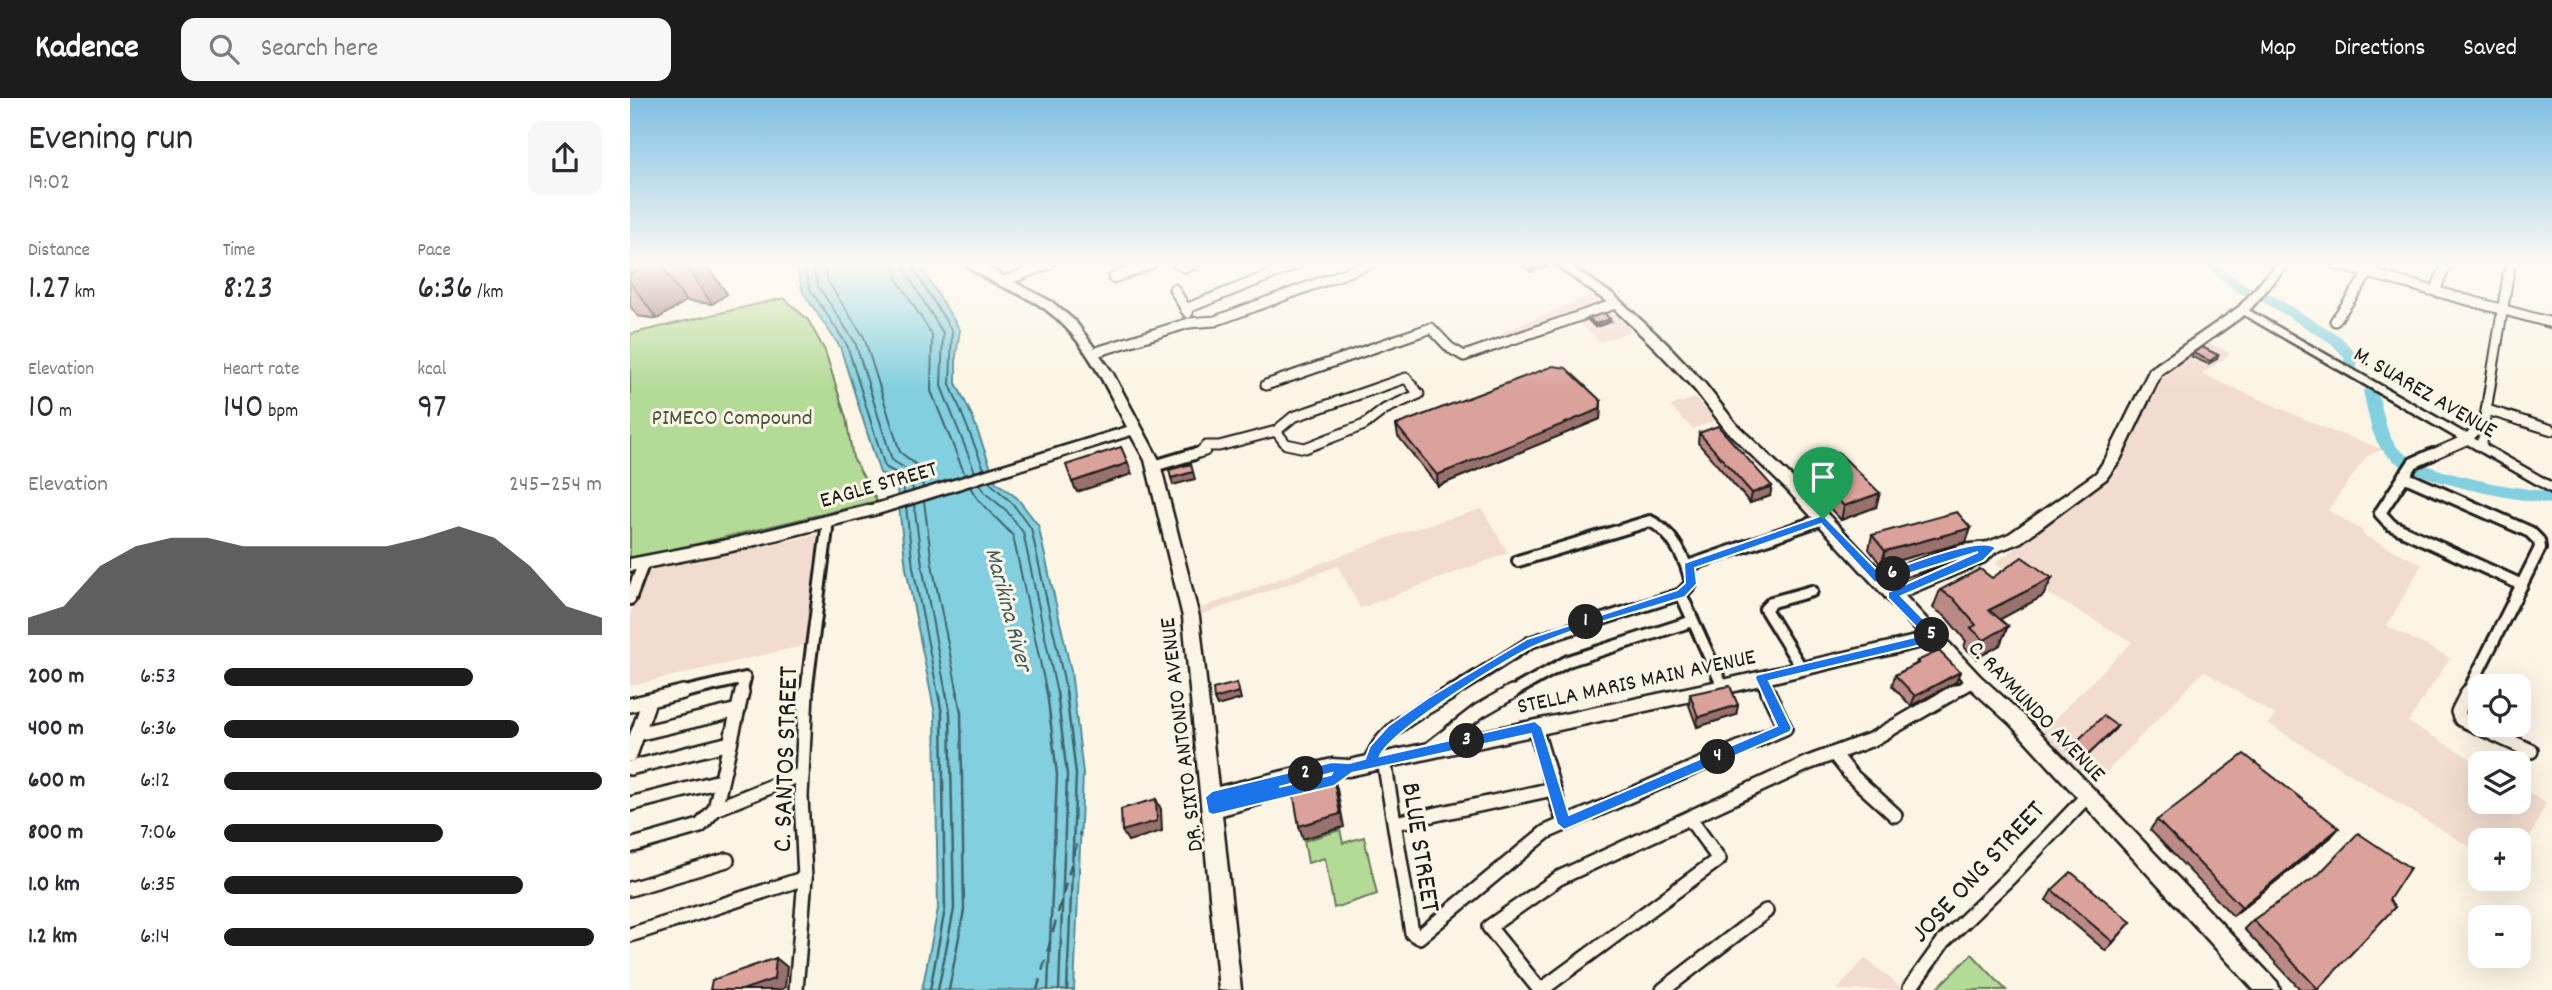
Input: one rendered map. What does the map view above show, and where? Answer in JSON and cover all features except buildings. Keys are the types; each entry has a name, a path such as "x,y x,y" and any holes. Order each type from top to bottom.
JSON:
{"main road":[{"name":"DR. SIXTO ANTONIO AVENUE","path":"1046,306 1061,314 1093,353 1154,466 1191,617 1230,990"},
{"name":"C. RAYMUNDO AVENUE","path":"1617,306 1675,360 1731,427 1823,519 1974,681 2017,720 2269,990"},
{"path":"1879,579 1968,549 1990,548 2024,534 2101,476 2113,460 2155,372 2247,306"},
{"name":"EAGLE STREET","path":"637,564 732,545 881,508 1135,429"},
{"path":"1892,595 1979,558 1990,548"},
{"name":"STELLA MARIS MAIN AVENUE","path":"1212,803 1334,780 1349,768 1934,638"}],"street":[{"path":"1183,306 1196,323"},
{"path":"1185,309 1193,306"},
{"path":"1093,353 1189,323 1214,321 1256,306"},
{"path":"1266,386 1431,328 1450,348 1464,356 1610,306"},
{"path":"2335,321 2346,306"},
{"path":"2489,306 2552,323"},
{"path":"2502,306 2484,423 2469,437 2408,470 2380,513 2391,525 2522,585"},
{"name":"M. SUAREZ AVENUE","path":"2243,310 2552,489"},
{"path":"1154,466 1276,431 1293,417 1406,378 1419,394 1385,409 1364,425 1305,448 1286,444 1276,431"},
{"path":"2487,410 2552,430"},
{"path":"2483,448 2487,428 2484,423"},
{"path":"2408,470 2535,535 2540,548 2458,712 2461,719 2467,723 2531,751"},
{"path":"1688,566 1823,519"},
{"path":"1377,762 1374,750 1393,730 1433,702 1531,642 1684,592 1691,584 1688,566 1661,526 1650,522 1518,561"},
{"name":"C. SANTOS STREET","path":"796,990 805,878 802,774 804,704 827,529"},
{"path":"630,599 637,564"},
{"path":"1802,669 1765,609 1772,602 1812,591"},
{"path":"1684,592 1693,621 1723,687"},
{"path":"1430,749 1479,711 1568,661 1693,621"},
{"path":"630,705 745,678 715,809"},
{"path":"1535,727 1564,824 1785,728 1761,678"},
{"path":"1690,819 1719,859 1540,990 1489,927 1559,878 1808,763 1873,739 1974,681"},
{"path":"630,755 649,701"},
{"path":"637,734 738,709"},
{"path":"630,768 730,743"},
{"path":"1835,755 1851,775 1895,815"},
{"name":"BLUE STREET","path":"1377,762 1395,824 1412,933 1419,937 1546,832 1564,824"},
{"path":"630,846 700,826 715,809 802,774"},
{"path":"630,804 720,781"},
{"path":"1395,824 1553,789"},
{"name":"JOSE ONG STREET","path":"1910,988 1929,956 2009,878 2067,813 2088,795"},
{"path":"630,889 727,860"},
{"path":"630,935 805,878"},
{"path":"1663,990 1766,911"}],"shaded area":[{"path":"1566,306 1601,306 1509,337 1503,332"},
{"path":"1607,308 1632,331 1600,342 1575,319"},
{"path":"2209,343 2231,353 2202,374 2334,432 2383,449 2367,456 2328,510 2363,531 2363,535 2422,564 2387,626 2450,658 2408,722 2468,757 2468,814 2531,814 2531,794 2546,803 2531,835 2531,828 2468,828 2468,846 2268,724 2275,715 2204,671 2091,788 2041,732 2132,642 1995,563 2114,475 2160,376"},
{"path":"1694,398 1716,420 1693,429 1670,406"},
{"path":"1482,509 1508,553 1360,608 1338,566 1198,616 1196,610 1410,530"},
{"path":"820,534 806,645 630,686 630,614 647,571"},
{"path":"1865,958 1904,990 1837,990"}],"green space":[{"name":"PIMECO Compound","path":"751,306 792,306 808,320 825,351 846,418 853,458 877,501 630,560 630,334"},
{"path":"1340,830 1343,843 1364,837 1377,894 1334,908 1325,858 1308,863 1304,841"},
{"path":"1972,954 2006,990 1935,990"}],"water":[{"name":"Marikina River","path":"812,306 945,306 960,330 956,355 956,383 972,416 996,482 1017,498 1038,525 1071,671 1083,774 1074,990 922,990 938,909 935,714 906,568 896,480 880,473 840,347"}],"waterway":[{"path":"2280,306 2336,340 2351,356 2351,368"},
{"path":"2370,391 2389,448 2399,457 2416,466 2464,482 2552,498"}],"ferry route":[{"path":"1037,990 1080,832"}],"route":[{"path":"1823,519 1688,566 1691,584 1687,591 1681,594 1531,642 1433,702 1393,730 1374,750 1371,756 1371,763 1349,768 1332,768 1212,797 1213,809 1334,780 1349,768 1535,727 1564,824 1785,728 1761,678 1934,638 1892,595 1979,558 1990,548 1968,549 1879,579 1823,519"}]}
